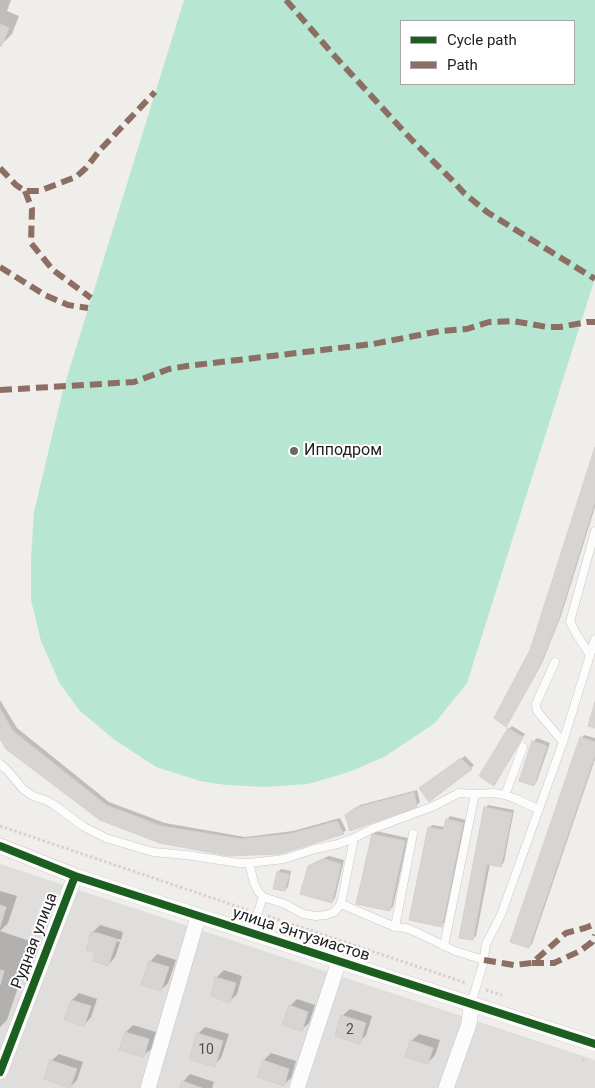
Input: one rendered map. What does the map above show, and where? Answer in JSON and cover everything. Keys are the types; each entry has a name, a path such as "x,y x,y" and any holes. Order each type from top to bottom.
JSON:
{"street":[{"name":"улица Энтузиастов","path":"0,846 75,876 198,917 595,1044"},
{"name":"Рудная улица","path":"0,1072 75,876"},
{"path":"148,1088 198,917"},
{"path":"297,1088 339,961"},
{"path":"446,1088 469,1024 470,1004"}],"lane":[{"path":"590,655 570,622 595,531"},
{"path":"470,1004 484,960 486,944 501,915 563,742 595,639"},
{"path":"554,662 536,704 537,711 563,742"},
{"path":"505,795 523,747"},
{"path":"0,764 23,789 33,796 53,804 84,827 106,838 153,852 239,863 284,858 338,844 434,806 459,793 494,793 505,795 538,809"},
{"path":"444,946 475,794"},
{"path":"395,927 413,834"},
{"path":"249,863 254,883 264,897 286,904 303,914 326,916 334,912 341,904 354,838"},
{"path":"251,933 264,897"},
{"path":"341,904 395,927 406,928 455,951 484,960"}],"path":[{"path":"583,1062 584,1057"}],"shaded area":[{"path":"0,864 595,1060 595,1088 0,1088"}],"green space":[{"name":"Ипподром","path":"184,0 595,0 595,278 467,683 435,723 384,757 349,772 308,784 265,787 226,785 200,781 156,767 115,740 80,711 60,684 41,641 31,600 34,512 63,390"}],"building":[{"path":"0,24 9,28 1,47 0,46"},
{"path":"595,447 595,502 558,621 539,668 506,727 494,718 530,650"},
{"path":"595,702 595,728 588,726"},
{"path":"0,709 13,731 106,805 161,826 241,839 289,834 337,821 344,834 280,854 229,856 160,843 100,820 6,749 0,739"},
{"path":"508,728 523,737 494,786 479,776"},
{"path":"580,737 595,742 595,755 529,948 510,942"},
{"path":"532,741 547,746 534,786 519,781"},
{"path":"461,758 472,769 429,802 419,788"},
{"path":"414,792 417,807 350,831 345,815 355,808"},
{"path":"484,807 512,813 501,867 487,864 473,940 459,938"},
{"path":"446,819 463,823 442,927 409,920 428,827 443,830"},
{"path":"372,834 405,841 390,911 356,904"},
{"path":"324,859 341,864 332,903 300,894 308,866"},
{"path":"277,872 289,874 285,891 273,889"},
{"path":"0,905 6,907 0,927"},
{"path":"91,932 117,940 108,966 93,961 95,953 86,950"},
{"path":"149,961 169,967 161,991 141,985"},
{"path":"0,970 4,971 0,985"},
{"path":"215,977 236,983 230,1003 211,996"},
{"path":"71,1000 91,1006 84,1026 64,1020"},
{"path":"289,1005 308,1012 302,1031 282,1025"},
{"path":"341,1015 366,1023 360,1044 335,1036"},
{"path":"125,1032 149,1039 144,1057 119,1050"},
{"path":"197,1033 223,1041 215,1067 189,1059"},
{"path":"410,1040 433,1048 428,1064 405,1057"},
{"path":"50,1060 77,1069 70,1088 44,1079"},
{"path":"263,1060 289,1069 284,1086 257,1077"},
{"path":"182,1081 202,1088 180,1088"}],"marked path":[{"path":"286,0 410,138 464,193 487,212 595,279"},
{"path":"0,168 16,185 25,191 39,191 76,177 155,92"},
{"path":"25,191 32,209 31,243 53,270 91,298"},
{"path":"0,267 45,295 68,305 88,308"},
{"path":"0,390 134,382 169,369 373,344 440,331 467,329 489,322 513,321 547,327 595,322"},
{"path":"484,960 514,965 532,963 566,933 595,924"},
{"path":"532,963 554,963 580,951 592,942 595,935"}],"cycle path":[{"path":"0,846 75,876 595,1044"},
{"path":"0,1072 75,876"}],"place":[{"name":"Ипподром","path":"294,451"}]}
